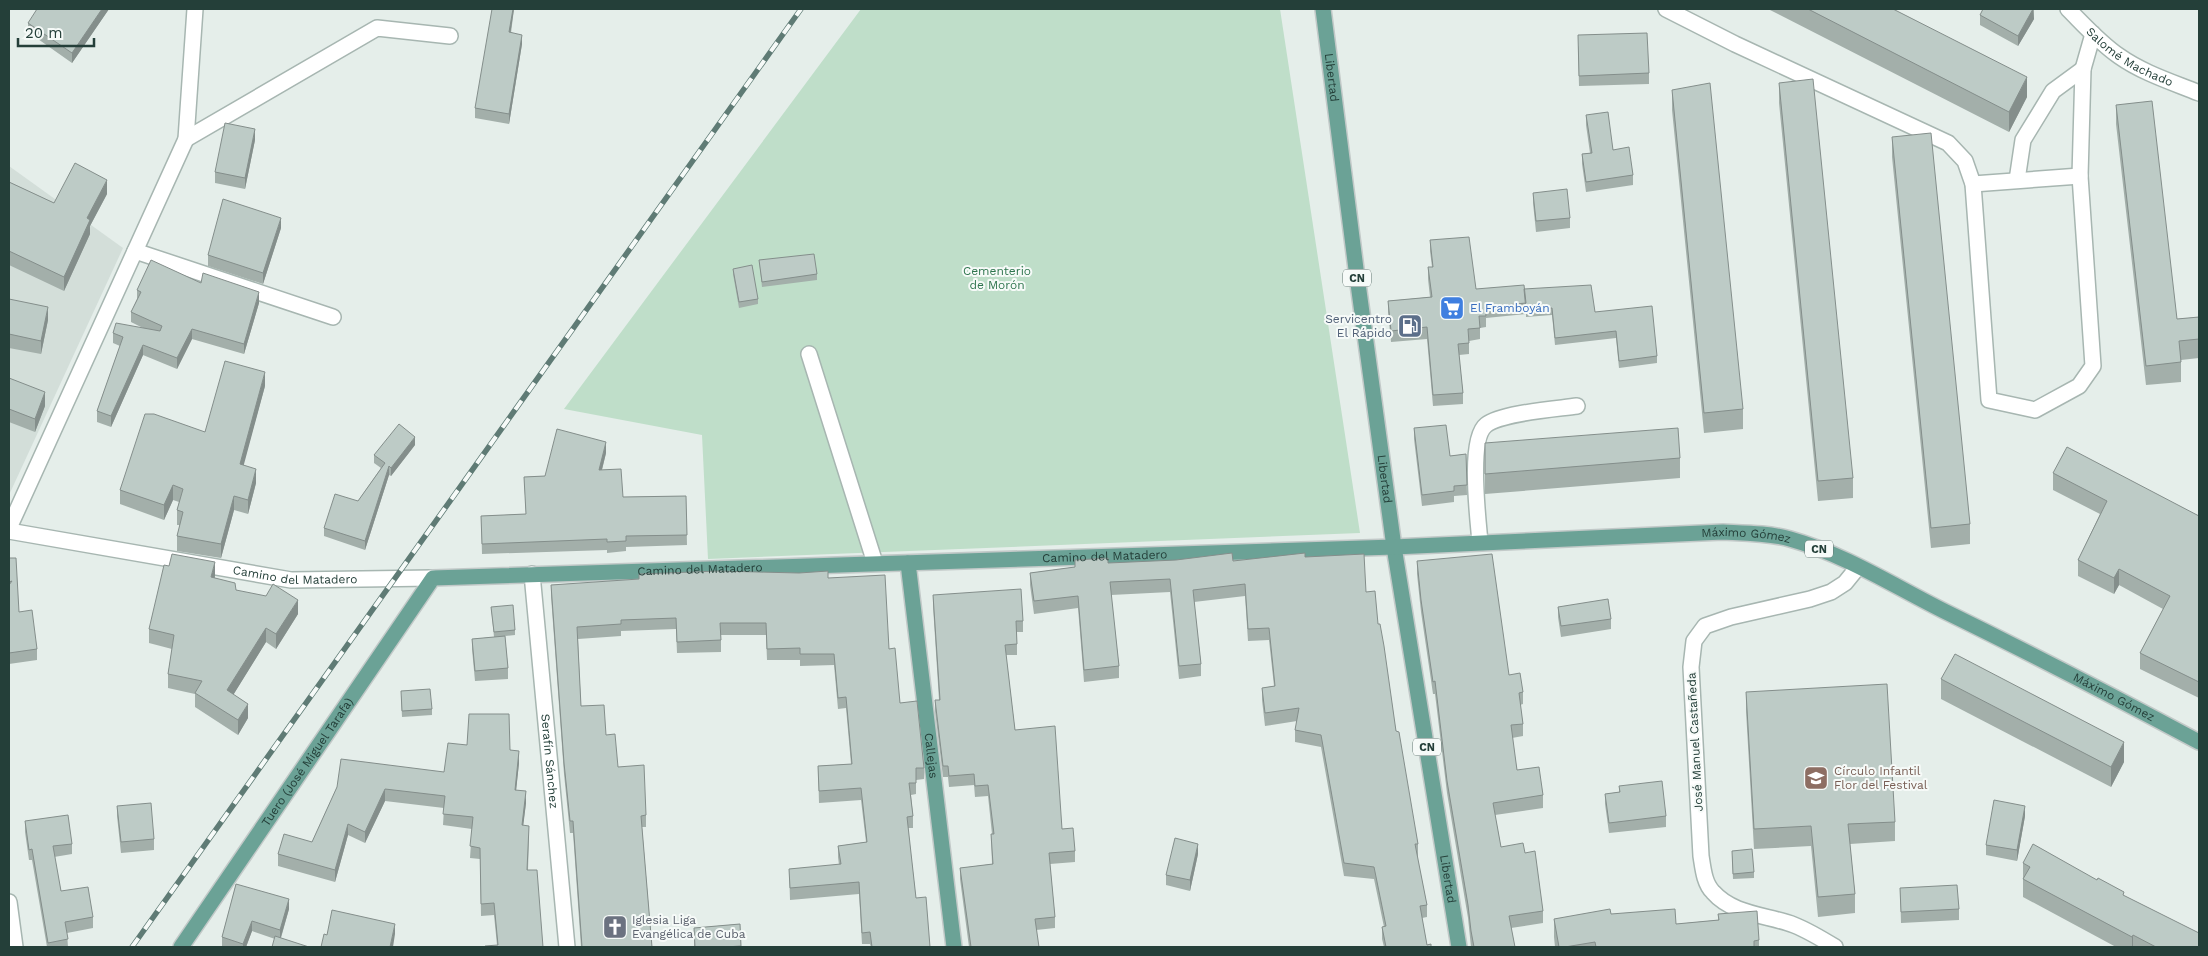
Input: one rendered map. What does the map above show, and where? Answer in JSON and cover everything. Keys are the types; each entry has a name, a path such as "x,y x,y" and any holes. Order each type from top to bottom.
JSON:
{"main road":[{"name":"Libertad","path":"1323,9 1394,547 1459,947"},
{"name":"Máximo Gómez","path":"1394,547 1723,532 1758,533 1790,539 1826,552 2038,656 2199,742"},
{"name":"Camino del Matadero","path":"433,578 1394,547"},
{"name":"Callejas","path":"908,563 954,947"},
{"name":"Tuero (José Miguel Tarafa)","path":"181,947 433,578"}],"street":[{"path":"9,530 186,139 196,9"},
{"path":"1666,9 1735,44 1948,143 1965,161 1973,184 1989,400 2036,410 2079,386 2093,366 2080,176 2083,69 2093,34"},
{"name":"Salomé Machado","path":"2068,9 2118,56 2148,72 2199,94"},
{"path":"186,139 377,28 450,36"},
{"path":"2017,180 2023,140 2053,91 2083,69"},
{"path":"1973,184 2080,176"},
{"path":"135,251 333,317"},
{"path":"810,354 875,563"},
{"path":"1480,542 1475,481 1478,439 1485,425 1497,419 1577,406"},
{"name":"Camino del Matadero","path":"9,530 291,580 433,578"},
{"name":"José Manuel Castañeda","path":"1835,947 1793,925 1738,910 1720,899 1712,891 1705,878 1701,856 1691,667 1694,641 1704,626 1731,617 1810,599 1831,592 1845,583 1858,568"},
{"name":"Serafín Sánchez","path":"532,574 567,947"},
{"path":"9,902 15,947"}],"shaded area":[{"path":"9,166 123,248 9,495"}],"green space":[{"name":"Cementerio de Morón","path":"861,9 1280,9 1360,533 708,559 702,435 564,409"}],"building":[{"path":"37,9 102,9 72,53 28,23"},
{"path":"492,9 513,9 509,32 522,35 509,114 475,108"},
{"path":"1808,9 1893,9 2027,77 2009,112"},
{"path":"1983,9 2033,9 2018,36 1980,15"},
{"path":"1647,33 1649,73 1579,76 1578,35"},
{"path":"1813,79 1853,478 1818,481 1779,83"},
{"path":"1710,83 1743,409 1704,413 1672,90"},
{"path":"2152,101 2177,319 2199,317 2199,339 2179,341 2181,362 2146,366 2116,105"},
{"path":"1608,112 1613,150 1629,147 1633,175 1586,182 1582,154 1592,153 1586,115"},
{"path":"225,123 255,129 245,178 215,172"},
{"path":"1931,133 1970,524 1931,528 1892,137"},
{"path":"75,163 107,180 87,218 90,220 64,277 9,251 9,182 54,203"},
{"path":"1567,189 1570,218 1536,221 1533,193"},
{"path":"223,199 281,218 263,273 208,255"},
{"path":"1469,237 1476,289 1524,285 1526,303 1485,307 1486,316 1479,316 1480,328 1468,329 1469,343 1458,344 1463,393 1433,395 1427,327 1391,331 1388,301 1432,297 1428,267 1433,267 1430,240"},
{"path":"814,254 817,274 762,282 759,260"},
{"path":"151,260 201,283 203,273 259,292 244,344 192,329 177,358 143,345 111,416 97,411 123,337 113,333 116,323 160,331 162,326 131,312 141,292 137,290"},
{"path":"752,265 758,299 739,302 733,269"},
{"path":"1591,285 1595,312 1652,306 1657,356 1619,361 1616,331 1555,338 1552,308 1526,310 1524,289"},
{"path":"9,299 48,307 41,341 9,334"},
{"path":"225,361 265,372 240,464 256,469 248,500 234,496 221,544 177,536 183,512 177,510 183,489 173,485 164,505 120,490 145,414 154,414 205,432"},
{"path":"9,378 45,392 35,419 9,409"},
{"path":"399,424 415,437 391,468 389,466 365,541 324,528 335,494 358,501 385,463 374,455"},
{"path":"1446,425 1450,456 1466,454 1467,485 1454,486 1454,491 1422,495 1414,428"},
{"path":"1678,428 1680,458 1485,474 1485,443"},
{"path":"557,429 606,442 599,470 621,469 623,497 686,496 687,535 626,536 626,541 607,542 607,539 482,544 481,516 526,514 524,477 545,476"},
{"path":"2067,447 2199,516 2199,682 2140,653 2170,596 2119,569 2114,578 2078,560 2107,501 2053,473"},
{"path":"1232,553 1233,561 1305,553 1305,557 1364,554 1366,592 1375,591 1378,624 1380,624 1384,646 1396,731 1399,732 1418,844 1415,844 1427,905 1420,906 1427,945 1431,944 1431,947 1386,947 1382,927 1386,926 1374,867 1344,863 1321,735 1295,730 1299,708 1265,713 1262,688 1275,686 1269,628 1248,629 1245,584 1193,590 1201,664 1179,666 1170,579 1110,582 1119,666 1084,670 1078,596 1034,601 1030,573 1075,567 1075,560 1108,558 1108,563 1176,560"},
{"path":"172,554 215,562 211,577 235,583 236,590 266,596 273,584 298,600 276,634 266,628 227,690 248,704 238,720 195,693 202,681 168,674 174,635 149,629 164,565 169,566"},
{"path":"1492,554 1509,675 1520,673 1523,692 1519,693 1523,724 1511,725 1517,770 1539,767 1543,795 1493,803 1501,847 1523,843 1525,853 1535,851 1543,911 1509,916 1515,947 1474,947 1447,781 1435,681 1433,682 1417,561"},
{"path":"9,558 16,558 19,612 32,610 37,649 9,653 9,585 12,581 9,582"},
{"path":"718,571 799,573 828,571 828,578 885,575 889,649 895,648 900,703 917,701 924,768 916,768 916,783 909,783 913,816 907,817 916,898 926,897 930,947 872,947 870,932 862,933 859,882 790,888 789,869 841,864 838,846 867,842 861,788 819,791 818,766 852,764 846,697 838,698 834,654 800,654 800,648 767,649 766,623 720,623 721,640 677,642 676,618 621,620 621,624 577,627 581,706 604,705 606,735 615,734 618,767 644,765 646,815 641,816 652,947 582,947 573,821 570,821 564,763 551,585 639,579 639,574"},
{"path":"1021,589 1023,621 1016,621 1017,644 1005,645 1015,730 1055,726 1062,829 1073,828 1075,851 1049,853 1055,917 1035,919 1039,947 971,947 960,868 993,864 991,834 994,834 988,785 975,786 974,774 949,776 948,766 943,766 935,700 940,700 933,595"},
{"path":"1608,599 1611,619 1561,626 1558,607"},
{"path":"513,605 515,630 494,632 491,607"},
{"path":"505,636 508,668 475,671 472,639"},
{"path":"1955,654 2124,742 2111,767 1941,679"},
{"path":"1887,684 1895,822 1848,824 1855,894 1818,897 1811,826 1754,829 1746,692"},
{"path":"430,689 432,709 402,711 401,691"},
{"path":"469,714 509,714 510,750 519,751 515,790 526,791 522,825 529,826 527,870 537,870 543,947 485,946 498,945 494,903 481,904 480,848 470,846 473,817 443,814 445,796 385,789 365,832 348,824 335,870 278,854 284,834 312,842 337,787 341,759 444,772 448,743 467,745"},
{"path":"1662,781 1666,816 1609,823 1605,794 1620,792 1619,786"},
{"path":"1994,800 2025,806 2017,850 1986,845"},
{"path":"151,803 154,839 121,842 117,806"},
{"path":"68,815 72,844 53,846 61,891 88,887 93,917 65,922 68,939 48,943 32,849 29,850 25,821"},
{"path":"1175,838 1198,844 1190,880 1166,875"},
{"path":"2033,844 2097,880 2098,878 2124,892 2123,895 2199,933 2199,947 2156,947 2133,935 2132,937 2023,879 2030,867 2023,863"},
{"path":"1752,849 1754,872 1733,874 1732,851"},
{"path":"236,884 289,899 280,930 252,921 243,944 222,937"},
{"path":"1957,885 1959,909 1901,912 1900,888"},
{"path":"1610,909 1611,914 1675,909 1676,924 1719,920 1718,914 1757,911 1759,940 1754,941 1754,947 1596,947 1595,942 1559,947 1554,919"},
{"path":"332,910 395,924 390,947 321,947 324,934 327,935"},
{"path":"740,924 741,946 695,947 694,928"},
{"path":"275,936 309,947 272,947"}],"railway":[{"path":"132,947 801,9"}],"place":[{"name":"El Framboyán","path":"1452,308"},
{"name":"Servicentro El Rápido","path":"1410,326"},
{"name":"Círculo Infantil Flor del Festival","path":"1816,778"},
{"name":"Iglesia Liga Evangélica de Cuba","path":"615,927"}]}
